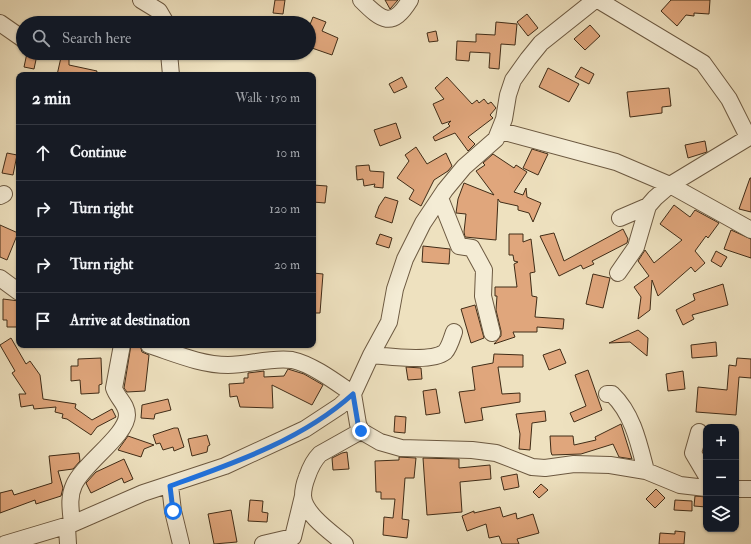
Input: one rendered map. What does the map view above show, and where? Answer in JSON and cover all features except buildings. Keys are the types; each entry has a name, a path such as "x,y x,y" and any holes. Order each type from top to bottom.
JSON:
{"street":[{"path":"141,0 162,11"},
{"path":"361,0 376,15 386,20 394,19 403,12 410,0"},
{"path":"5,544 72,524 143,493 170,486 225,466 306,429 340,406 353,394 371,355 389,322 395,288 405,259 423,223 464,167 496,139 501,130 508,95 513,80 541,43 595,0"},
{"path":"598,0 703,62 729,99 750,137 670,186 648,206 620,218"},
{"path":"0,23 16,33"},
{"path":"170,60 171,72"},
{"path":"501,130 616,162 670,186 751,230"},
{"path":"440,198 459,246 472,248 484,270 482,296 492,333"},
{"path":"618,273 636,247 648,206"},
{"path":"0,278 16,290"},
{"path":"371,355 418,358 436,357 446,351 454,332"},
{"path":"72,524 70,502 74,485 83,470 113,439 126,420 124,404 114,388 121,348"},
{"path":"159,348 207,363 228,365 292,360 326,376 353,394 358,424 361,431 380,442 401,448 472,450 496,453 532,467 545,468 574,464 610,465 646,471 680,485 703,488"},
{"path":"607,394 612,394 618,400 632,424 646,471"},
{"path":"263,544 293,537 306,481 315,459 320,454 361,431"},
{"path":"699,432 693,453 703,470"},
{"path":"170,486 173,511 181,544"},
{"path":"739,489 751,489"},
{"path":"303,496 317,520 345,544"},
{"path":"68,544 67,527 72,524"}],"route":[{"path":"173,511 170,486 225,466 306,429 340,406 353,394 358,424 361,431"}]}
